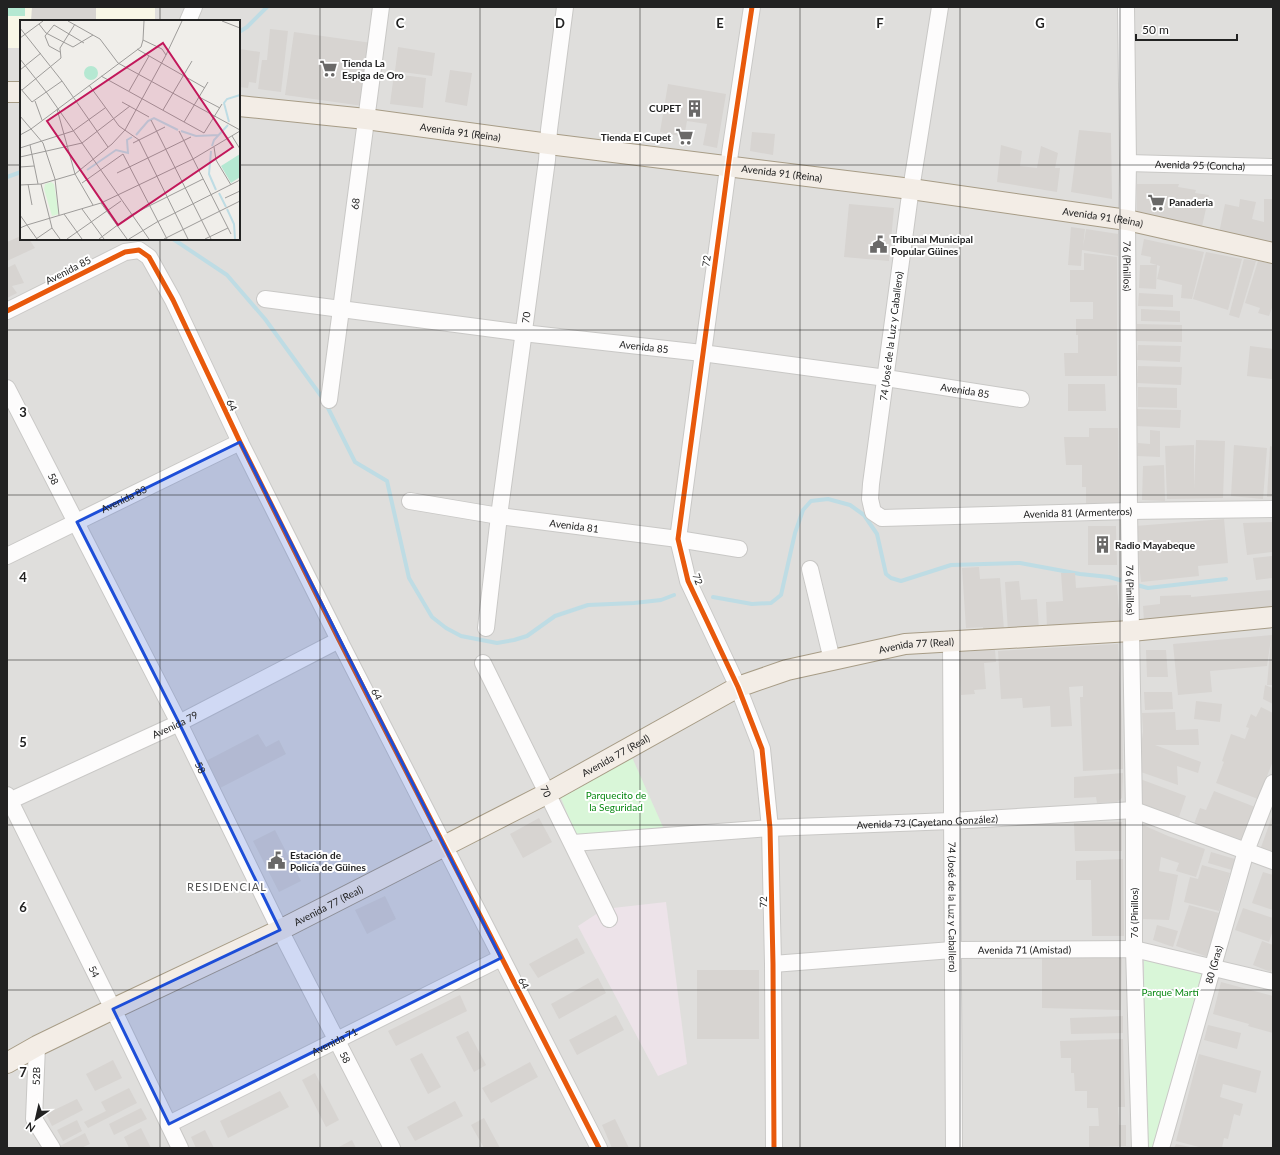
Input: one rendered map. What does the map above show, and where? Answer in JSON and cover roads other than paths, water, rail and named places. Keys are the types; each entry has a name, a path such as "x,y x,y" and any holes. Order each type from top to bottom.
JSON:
{"main road":[{"path":"7,92 20,92"},
{"name":"Avenida 91 (Reina)","path":"240,106 366,119 549,144 912,189 1127,220 1273,253"},
{"name":"Avenida 77 (Real)","path":"7,1063 37,1046 280,930 548,793 738,687 787,670 904,644 1131,631 1273,617"}],"street":[{"path":"188,20 194,7"},
{"name":"68","path":"329,400 381,7"},
{"name":"70","path":"486,628 499,516 549,144 565,7"},
{"name":"72","path":"752,7 702,353 678,539 688,581 738,687 762,749 770,828 773,964 774,1148"},
{"name":"74 (José de la Luz y Caballero)","path":"882,518 873,512 870,499 909,202 940,7"},
{"name":"76 (Pinillos)","path":"1126,7 1129,568 1134,810 1134,949 1140,1148"},
{"name":"Avenida 95 (Concha)","path":"1128,164 1273,167"},
{"name":"Avenida 85","path":"7,311 125,252 139,250"},
{"name":"64","path":"139,250 149,257 173,300 240,442 339,640 599,1148"},
{"name":"Avenida 85","path":"266,299 523,333 702,353 886,378 1022,399"},
{"name":"58","path":"7,388 179,723 335,1040 392,1148"},
{"name":"Avenida 83","path":"7,556 240,442"},
{"name":"Avenida 81","path":"410,501 499,516 678,539 739,549"},
{"name":"Avenida 81 (Armenteros)","path":"882,518 1129,511 1273,509"},
{"path":"810,569 832,660"},
{"name":"Avenida 79","path":"8,799 179,723 339,640"},
{"name":"74 (José de la Luz y Caballero)","path":"951,642 954,1148"},
{"name":"70","path":"483,663 609,918"},
{"name":"80 (Gras)","path":"1161,1148 1246,852 1273,783"},
{"name":"54","path":"8,799 113,1009 180,1148"},
{"name":"Avenida 73 (Cayetano González)","path":"573,843 770,828 951,821 1134,810 1273,861"},
{"name":"Avenida 71 (Amistad)","path":"773,964 952,950 1134,949 1273,982"},
{"name":"Avenida 71","path":"169,1124 501,958"},
{"name":"52B","path":"37,1046 34,1119 52,1148"}],"waterway":[{"path":"240,31 247,27 267,7"},
{"path":"7,177 20,172"},
{"path":"174,240 227,275 265,319 324,400 355,462 387,481 409,578 432,617 446,628 461,636 497,643 527,636 555,616 588,605 661,600 674,595"},
{"path":"713,597 752,604 771,603 781,595 795,533 803,510 811,501 828,499 850,505 864,515 877,534 886,574 891,578 901,581 951,565 1020,563 1080,574 1109,577 1127,582"},
{"path":"1133,584 1148,588 1226,579"}],"place":[{"name":"Tienda La Espiga de Oro","path":"329,69"},
{"name":"CUPET","path":"694,108"},
{"name":"Tienda El Cupet","path":"684,137"},
{"name":"Panaderia","path":"1156,202"},
{"name":"Tribunal Municipal Popular Güines","path":"878,245"},
{"name":"Radio Mayabeque","path":"1102,545"},
{"name":"Estación de Policía de Güines","path":"277,861"}],"district":[{"name":"RESIDENCIAL","path":"227,887"}],"park label":[{"name":"Parquecito de la Seguridad","path":"616,800"},
{"name":"Parque Martí","path":"1170,992"}]}
